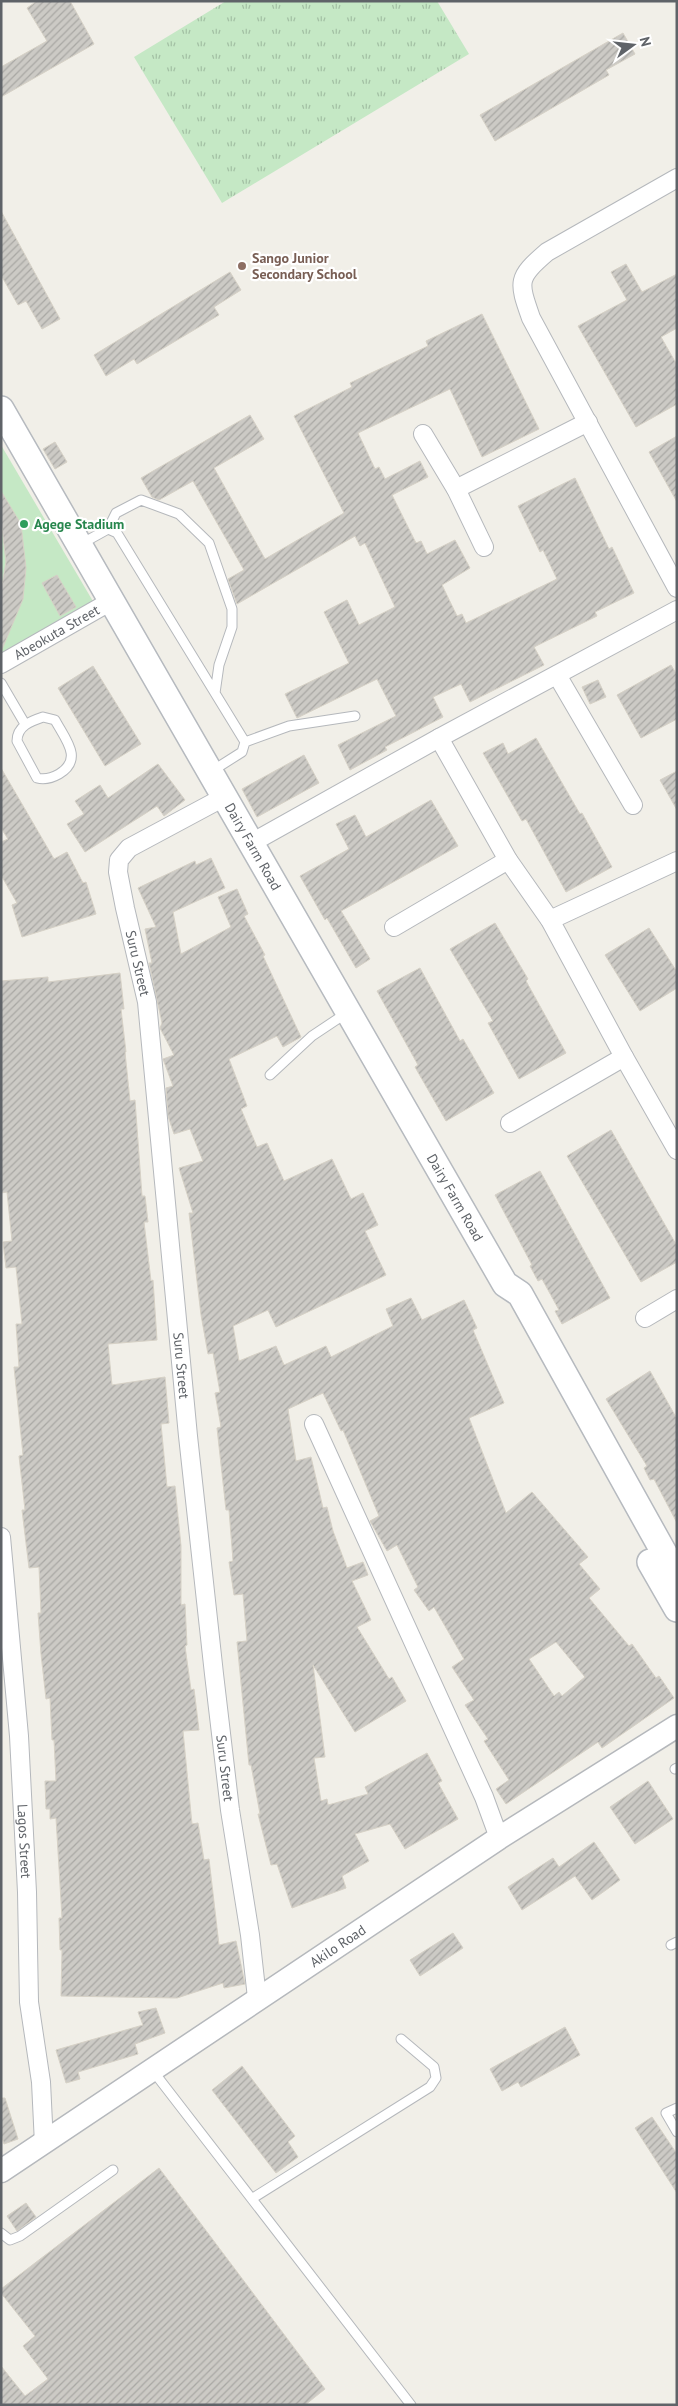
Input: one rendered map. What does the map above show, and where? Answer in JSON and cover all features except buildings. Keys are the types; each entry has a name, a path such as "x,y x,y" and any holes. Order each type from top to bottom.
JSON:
{"main road":[{"name":"Dairy Farm Road","path":"1,409 253,842 505,1284 507,1303 677,1609"},
{"name":"Dairy Farm Road","path":"505,1284 520,1294 677,1576"}],"street":[{"path":"677,178 547,252 523,276 522,290 531,318 677,588"},
{"path":"456,489 588,422"},
{"path":"424,434 456,489 484,547"},
{"name":"Abeokuta Street","path":"1,664 113,600"},
{"path":"253,842 439,738 677,610"},
{"path":"557,675 632,805"},
{"path":"439,738 508,860 550,920 677,1150"},
{"name":"Suru Street","path":"226,796 129,848 119,860 118,872 147,1002 188,1436 213,1664 230,1810 250,1935 257,1998"},
{"path":"394,927 508,860"},
{"path":"550,920 677,862"},
{"path":"510,1123 624,1057"},
{"path":"645,1318 677,1298"},
{"path":"314,1424 484,1797 499,1838"},
{"name":"Lagos Street","path":"1,1537 20,1736 27,1892 29,2002 41,2082 44,2144"},
{"name":"Akilo Road","path":"1,2171 153,2071 257,1998 499,1838 677,1726"}],"lane":[{"path":"80,544 108,529 116,514 141,500 179,514 209,543 232,610 232,627 219,665 215,693"},
{"path":"108,529 117,533 245,742 242,752 212,771"},
{"path":"1,683 25,724"},
{"path":"245,742 289,726 354,716"},
{"path":"43,717 56,720 72,751 72,761 68,768 48,779 37,778 17,741 17,736 25,724 43,717"},
{"path":"270,1075 312,1036 350,1011"},
{"path":"253,2198 430,2087 436,2078 434,2067 401,2039"},
{"path":"153,2071 253,2198 411,2405"},
{"path":"677,2108 666,2113 677,2132"},
{"path":"1,2233 10,2240 20,2236 113,2170"}],"green space":[{"path":"226,1 437,1 469,54 222,203 134,57"},
{"name":"Agege Stadium","path":"1,445 94,603 1,660"}],"place":[{"name":"Sango Junior Secondary School","path":"242,266"},
{"name":"Agege Stadium","path":"24,524"}]}
